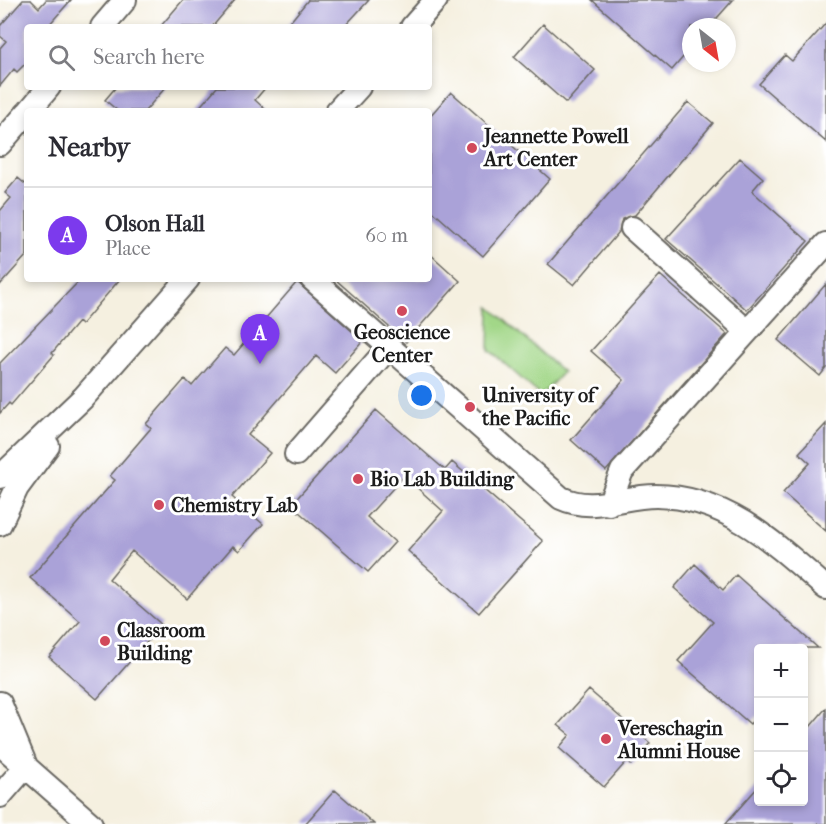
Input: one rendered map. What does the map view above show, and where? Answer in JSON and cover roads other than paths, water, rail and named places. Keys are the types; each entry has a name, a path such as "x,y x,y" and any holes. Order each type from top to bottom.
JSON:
{"street":[{"path":"105,24 125,0"},
{"path":"415,24 436,0"},
{"path":"31,108 46,90"},
{"path":"341,108 356,90"},
{"path":"0,144 24,117"},
{"path":"632,228 747,331"},
{"path":"609,504 622,471 826,244"},
{"path":"0,477 82,398 185,282"},
{"path":"315,282 561,498 574,504 609,504 656,496 713,507 744,521 766,535 826,588"},
{"path":"296,454 389,347"},
{"path":"0,524 17,488 82,398"},
{"path":"0,703 26,766"},
{"path":"0,744 91,824"},
{"path":"0,796 26,766"}],"place":[{"name":"Jeannette Powell Art Center","path":"472,148"},
{"name":"Geoscience Center","path":"402,311"},
{"name":"Olson Hall","path":"260,364"},
{"name":"University of the Pacific","path":"470,407"},
{"name":"Bio Lab Building","path":"358,479"},
{"name":"Chemistry Lab","path":"159,505"},
{"name":"Classroom Building","path":"105,641"},
{"name":"Vereschagin Alumni House","path":"606,739"}]}
